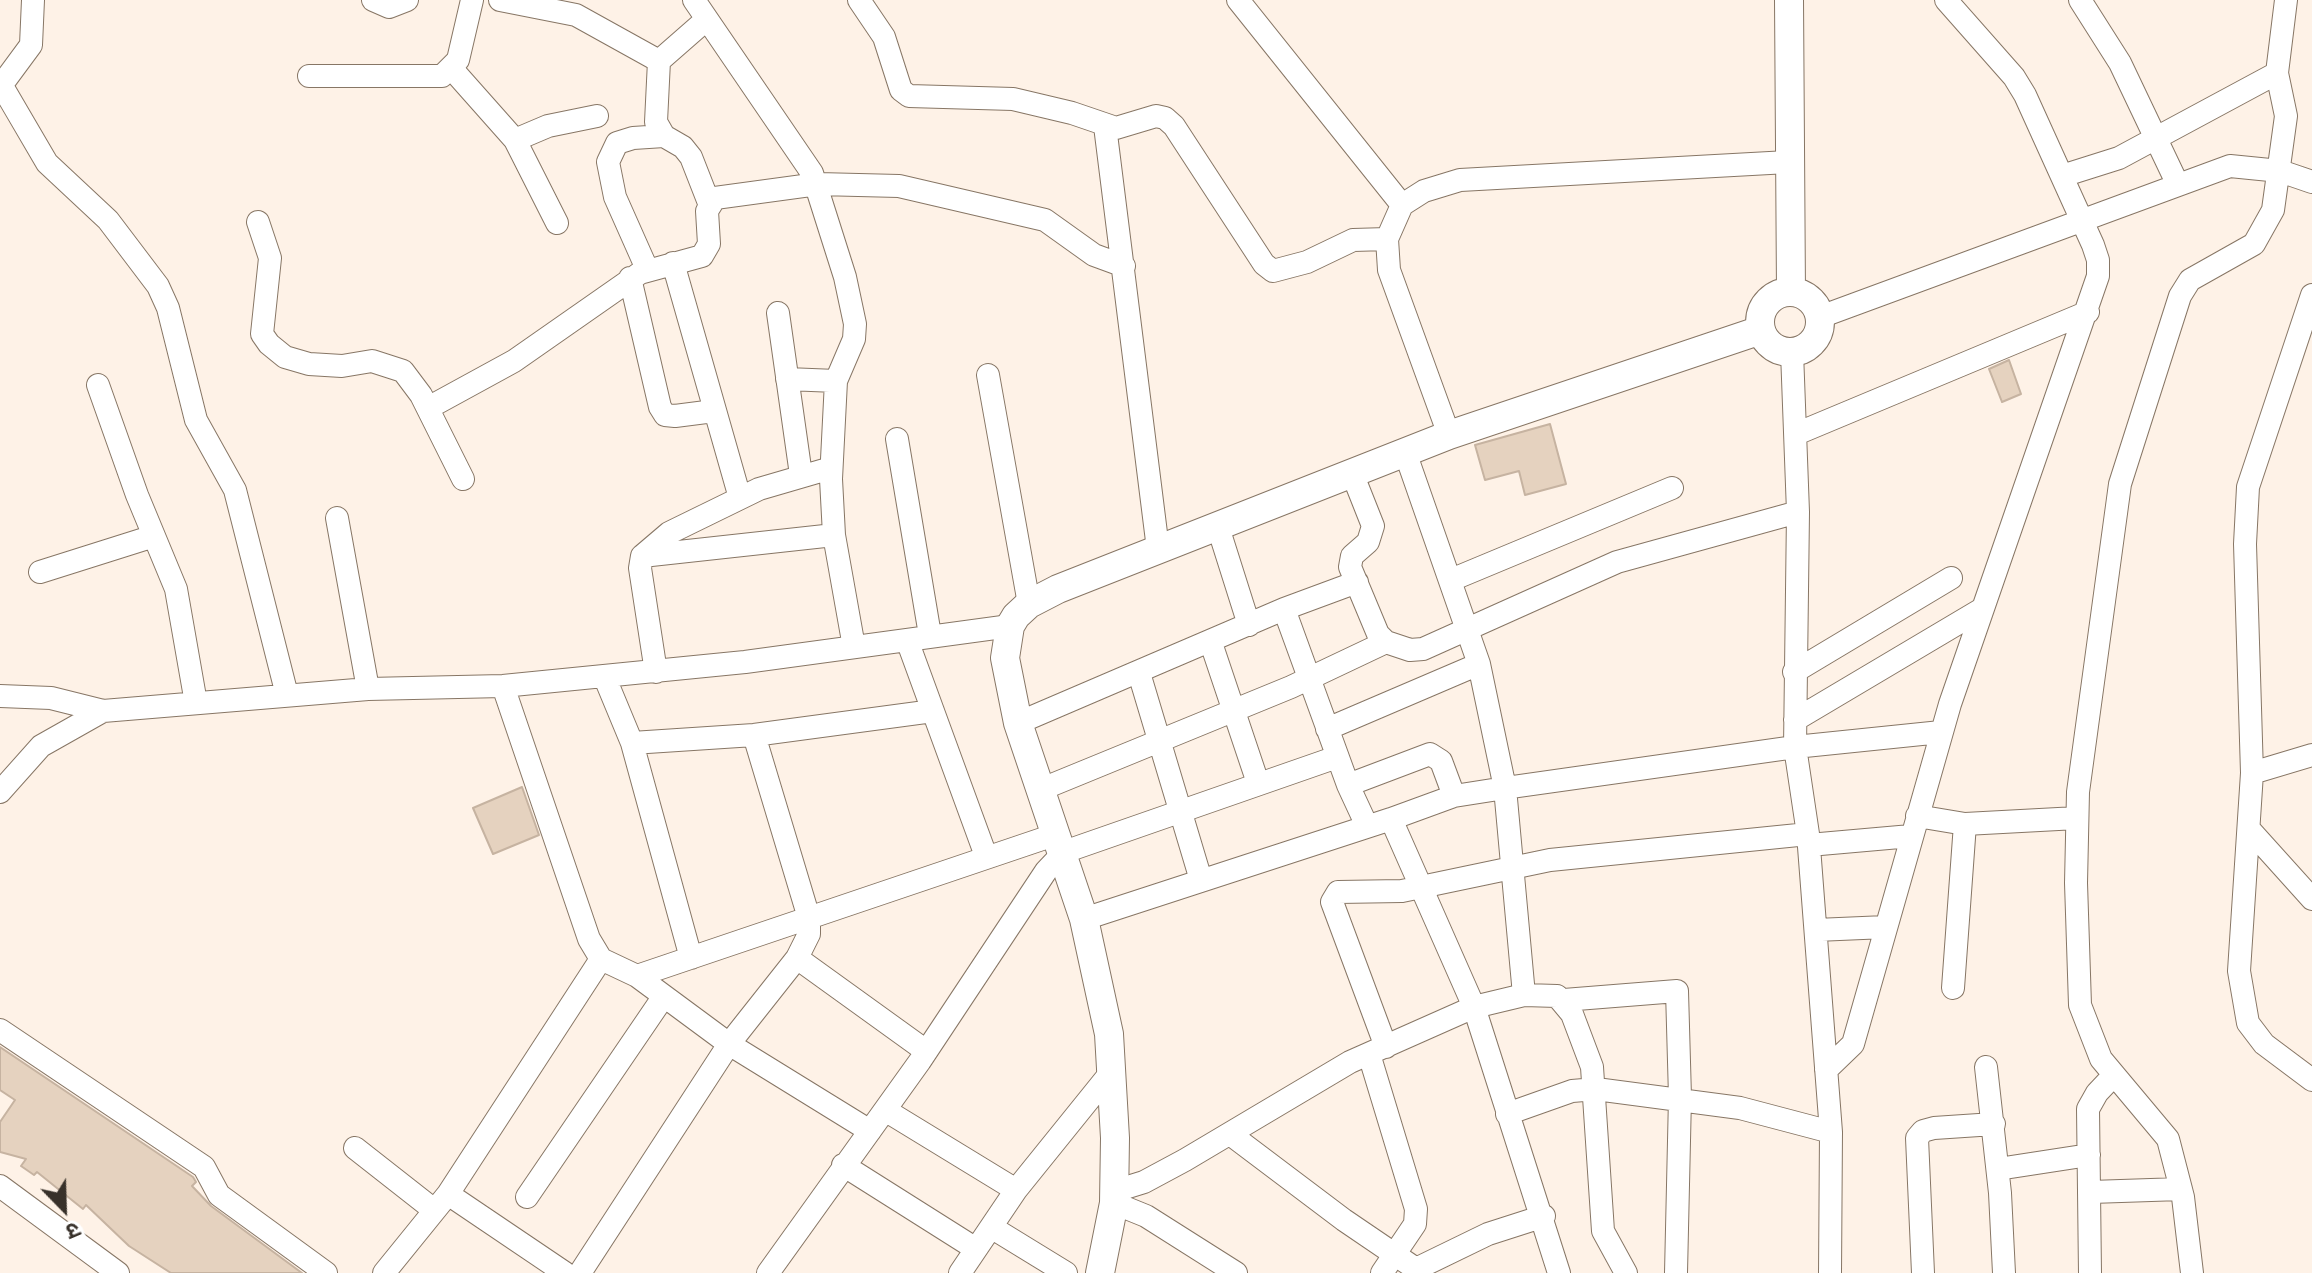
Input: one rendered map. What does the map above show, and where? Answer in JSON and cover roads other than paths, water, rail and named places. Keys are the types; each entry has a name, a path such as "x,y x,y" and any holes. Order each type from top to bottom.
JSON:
{"main road":[{"path":"1789,0 1791,292"},
{"path":"1791,292 1807,296 1820,317 1817,336 1810,345 1792,352 1776,349 1767,342 1761,330 1761,313 1766,302 1776,295 1791,292"},
{"path":"1100,1273 1115,1197 1112,1071 1102,995 1084,919 1018,723 1005,658 1010,626 1029,604 1158,549 1449,435 1761,330"}],"street":[{"path":"33,0 31,45 1,86 47,163 108,220 163,297 196,420 235,490 287,695"},
{"path":"373,0 389,7 407,0"},
{"path":"309,76 442,76 458,60 472,0"},
{"path":"500,0 576,15 659,61"},
{"path":"694,0 818,184 855,324 854,339 836,381 831,468 834,535 854,647"},
{"path":"859,0 884,37 900,88 909,96 1013,99 1072,113 1116,128 1156,116 1165,118 1264,264 1273,271 1307,262 1353,240 1387,239"},
{"path":"2080,0 2120,63 2178,185"},
{"path":"2192,1273 2181,1189 2168,1139 2114,1075 2092,1040 2077,984 2077,818 2108,557 2130,444 2180,296 2190,280 2254,244 2263,233 2273,210 2286,116 2277,73 2286,0"},
{"path":"1826,1070 1853,1044 1941,732 2088,312 2098,260 2014,77 1947,1"},
{"path":"1243,3 1402,205"},
{"path":"428,408 514,361 639,274 694,259 707,251 709,203 691,157 683,147 664,136 656,122 659,61 707,19"},
{"path":"452,69 515,140 557,223"},
{"path":"2062,176 2119,158 2277,73"},
{"path":"515,140 548,126 597,116"},
{"path":"1105,126 1158,549"},
{"path":"664,136 633,138 617,143 608,162 615,197 639,274 660,407 665,415 675,416 714,411"},
{"path":"1449,435 1389,270 1387,239 1402,205 1424,191 1460,180 1788,162"},
{"path":"1820,317 2230,166 2280,171 2312,182"},
{"path":"709,203 715,198 818,184 899,186 1045,220 1094,255 1124,266"},
{"path":"258,222 270,258 262,334 269,344 285,357 309,364 342,366 372,361 389,365 412,380 463,479"},
{"path":"673,263 740,498"},
{"path":"2312,295 2248,487 2245,544 2252,773 2239,971 2244,1010 2264,1044 2312,1080"},
{"path":"1796,434 2088,312"},
{"path":"778,313 801,475"},
{"path":"1792,352 1798,512 1795,747 1809,840 1831,1132 1830,1273"},
{"path":"988,375 1029,604"},
{"path":"787,379 836,381"},
{"path":"98,385 176,589 196,703"},
{"path":"897,439 930,635"},
{"path":"1405,452 1479,664 1505,788 1524,995"},
{"path":"656,672 640,568 642,556 669,533 740,498 801,475 831,468"},
{"path":"1352,473 1373,526 1368,542 1352,556 1350,567 1378,634 1386,642 1410,650 1423,649 1617,562 1798,512"},
{"path":"1451,580 1672,488"},
{"path":"337,518 368,689"},
{"path":"1218,527 1249,625"},
{"path":"642,556 834,535"},
{"path":"40,572 154,536"},
{"path":"1794,672 1951,578"},
{"path":"1018,723 1211,643 1284,609 1357,582"},
{"path":"1284,609 1337,757 1367,826"},
{"path":"1795,720 1982,609"},
{"path":"0,696 51,698 103,711 368,689 503,686 656,672 1010,626"},
{"path":"907,640 986,856"},
{"path":"1042,789 1308,679 1386,642"},
{"path":"1211,643 1258,783"},
{"path":"1327,729 1479,664"},
{"path":"1139,673 1201,880"},
{"path":"605,678 632,743 691,958"},
{"path":"503,686 589,939 601,959 637,976 729,1044 870,1131"},
{"path":"0,792 41,746 103,711"},
{"path":"632,743 754,735 933,711"},
{"path":"1084,919 1454,796 1795,747 1941,732"},
{"path":"580,1273 729,1044 797,958 809,934 809,918 754,735"},
{"path":"1348,785 1430,754 1441,761 1454,796"},
{"path":"2252,773 2312,755"},
{"path":"637,976 986,856 1060,843 1182,811 1337,757"},
{"path":"1389,1264 1415,1224 1416,1209 1378,1050 1332,902 1333,895 1344,890 1402,891 1513,866 1809,840 1914,826 2077,818"},
{"path":"1391,819 1474,1007 1527,1181 1544,1216 1559,1273"},
{"path":"1953,988 1965,824"},
{"path":"2249,829 2312,899"},
{"path":"768,1273 926,1051 1046,871 1060,843"},
{"path":"1816,930 1886,927"},
{"path":"797,958 926,1051"},
{"path":"384,1273 441,1202 601,959"},
{"path":"1564,1000 1677,991 1680,1097 1676,1273"},
{"path":"1115,1197 1378,1050 1474,1007 1524,995 1557,996 1564,1000 1584,1039 1596,1089 1603,1231 1626,1273"},
{"path":"527,1197 664,996"},
{"path":"0,1030 204,1167 219,1195 326,1273"},
{"path":"1986,1067 1998,1169 2004,1273"},
{"path":"960,1273 1016,1190 1112,1071"},
{"path":"2090,1273 2088,1109 2097,1093 2114,1075"},
{"path":"1507,1114 1572,1091 1596,1089 1680,1097 1740,1108 1831,1132"},
{"path":"885,1110 1016,1190"},
{"path":"1923,1273 1915,1152 1917,1138 1923,1131 1934,1128 1994,1124"},
{"path":"1230,1134 1389,1264 1419,1271 1488,1234 1544,1216"},
{"path":"355,1148 441,1202 565,1273"},
{"path":"1998,1169 2089,1155"},
{"path":"843,1165 976,1249"},
{"path":"0,1186 118,1273"},
{"path":"2091,1192 2181,1189"},
{"path":"1115,1197 1236,1273"},
{"path":"991,1227 1066,1273"}]}
